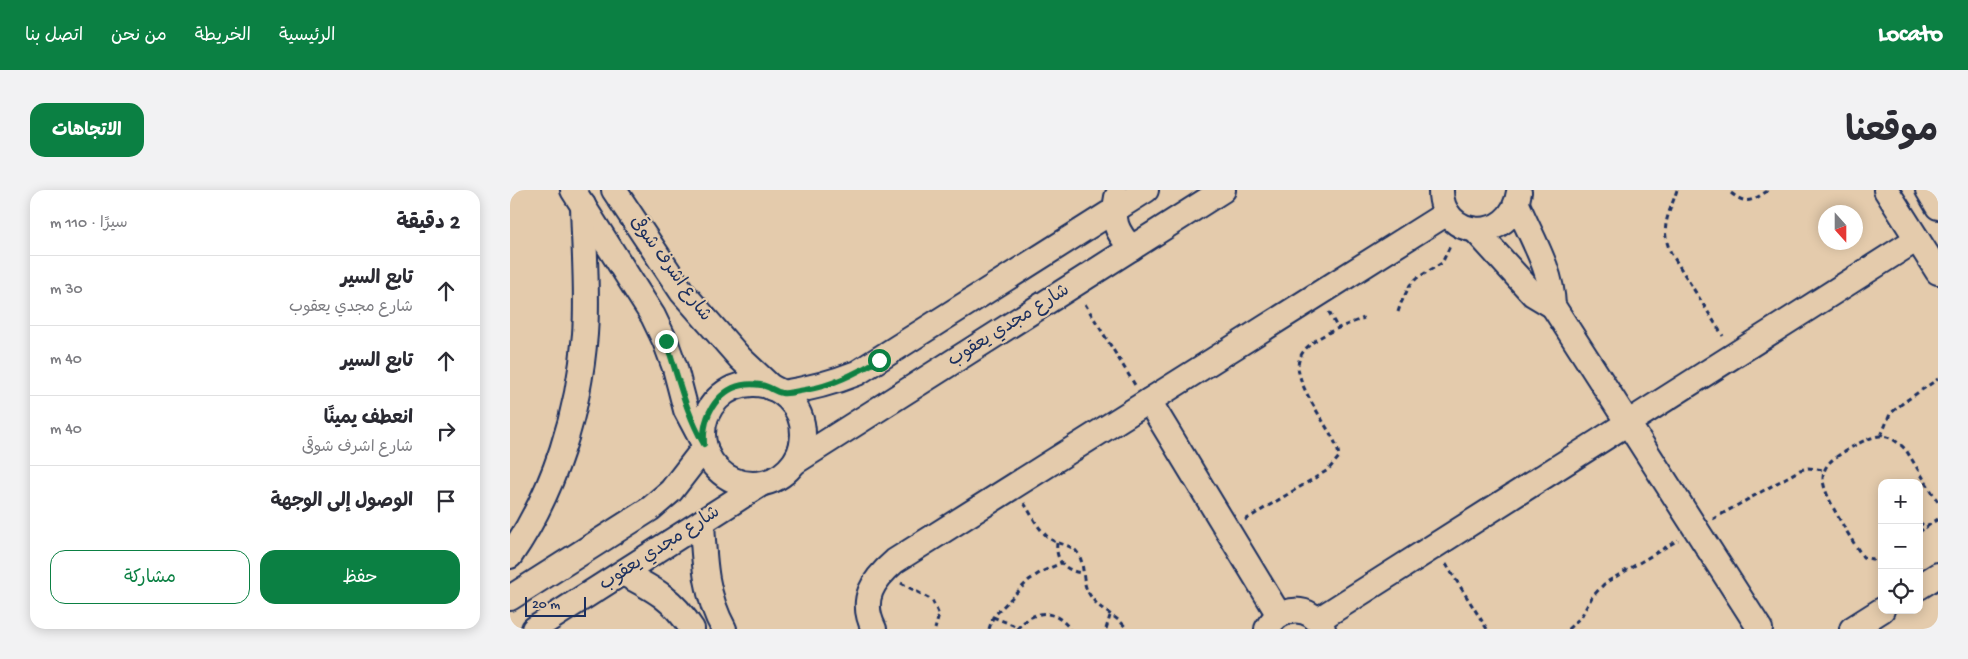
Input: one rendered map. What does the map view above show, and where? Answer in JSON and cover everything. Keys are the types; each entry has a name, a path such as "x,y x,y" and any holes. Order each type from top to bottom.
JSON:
{"street":[{"name":"شارع اشرف شوقى","path":"614,190 682,292 740,358 777,390"},
{"path":"777,390 793,404 801,417 804,432 802,448 796,462 781,477 761,484 746,484 732,480 720,472 710,461 704,445 703,432 705,420 710,409 722,396 737,387 749,384 761,385 777,390 808,390 833,383 857,373 1116,200 1146,190"},
{"name":"شارع مجدي يعقوب","path":"796,462 1223,190"},
{"path":"1441,190 1447,212 1459,224 1476,232 1532,294 1553,306 1760,629"},
{"path":"1886,190 1938,272"},
{"path":"1928,190 1938,207"},
{"name":"شارع اشرف شوقى","path":"578,197 653,316 675,368 686,410 704,445"},
{"path":"510,556 539,506 557,465 570,422 580,378 585,333 578,197"},
{"path":"1476,232 1500,225 1511,216 1518,197"},
{"path":"1518,197 1548,273 1553,306"},
{"path":"1116,200 1115,225 1122,238 1132,248"},
{"path":"874,629 868,608 869,594 875,580 895,560 1447,212"},
{"path":"1148,402 1227,531 1273,622 1295,610 1303,611 1320,624 1434,545 1917,239"},
{"path":"510,598 650,509 670,491 704,445"},
{"name":"شارع مجدي يعقوب","path":"534,629 761,484"},
{"path":"702,522 705,576 713,606 724,629"},
{"path":"623,573 653,588 666,597 685,618 692,629"},
{"path":"1923,584 1938,575"},
{"path":"1852,629 1878,613"}],"path":[{"path":"1677,190 1664,230 1667,245 1734,355"},
{"path":"1731,193 1741,200 1748,201 1769,190"},
{"path":"1398,312 1410,285 1417,278 1443,262 1452,242 1455,240 1469,246 1476,232"},
{"path":"1083,301 1148,402"},
{"path":"1227,531 1328,470 1336,463 1339,457 1339,450 1302,383 1298,365 1300,355 1314,341 1364,318"},
{"path":"1881,436 1890,414 1938,379"},
{"path":"1878,557 1872,559 1863,557 1826,495 1823,478 1824,470 1835,457 1872,437 1889,437 1901,445 1938,502"},
{"path":"1014,486 1046,535 1058,543 1068,545 1077,552 1080,558 1084,584 1091,597 1103,611 1117,619 1127,629"},
{"path":"1923,530 1938,519"},
{"path":"1922,524 1927,528"},
{"path":"1058,543 1057,553 1061,563 1073,572 1082,573"},
{"path":"1434,545 1487,629"},
{"path":"989,629 993,617 1029,580 1061,563"},
{"path":"881,573 932,600 939,615 935,629"},
{"path":"993,617 1017,628 1028,618 1046,614 1058,617 1070,629"},
{"path":"1106,629 1110,616"}],"route":[{"path":"666,341 686,410 704,444 705,420 710,409 726,392 749,384 772,388 782,393 808,390 833,383 857,373 879,360"}]}
